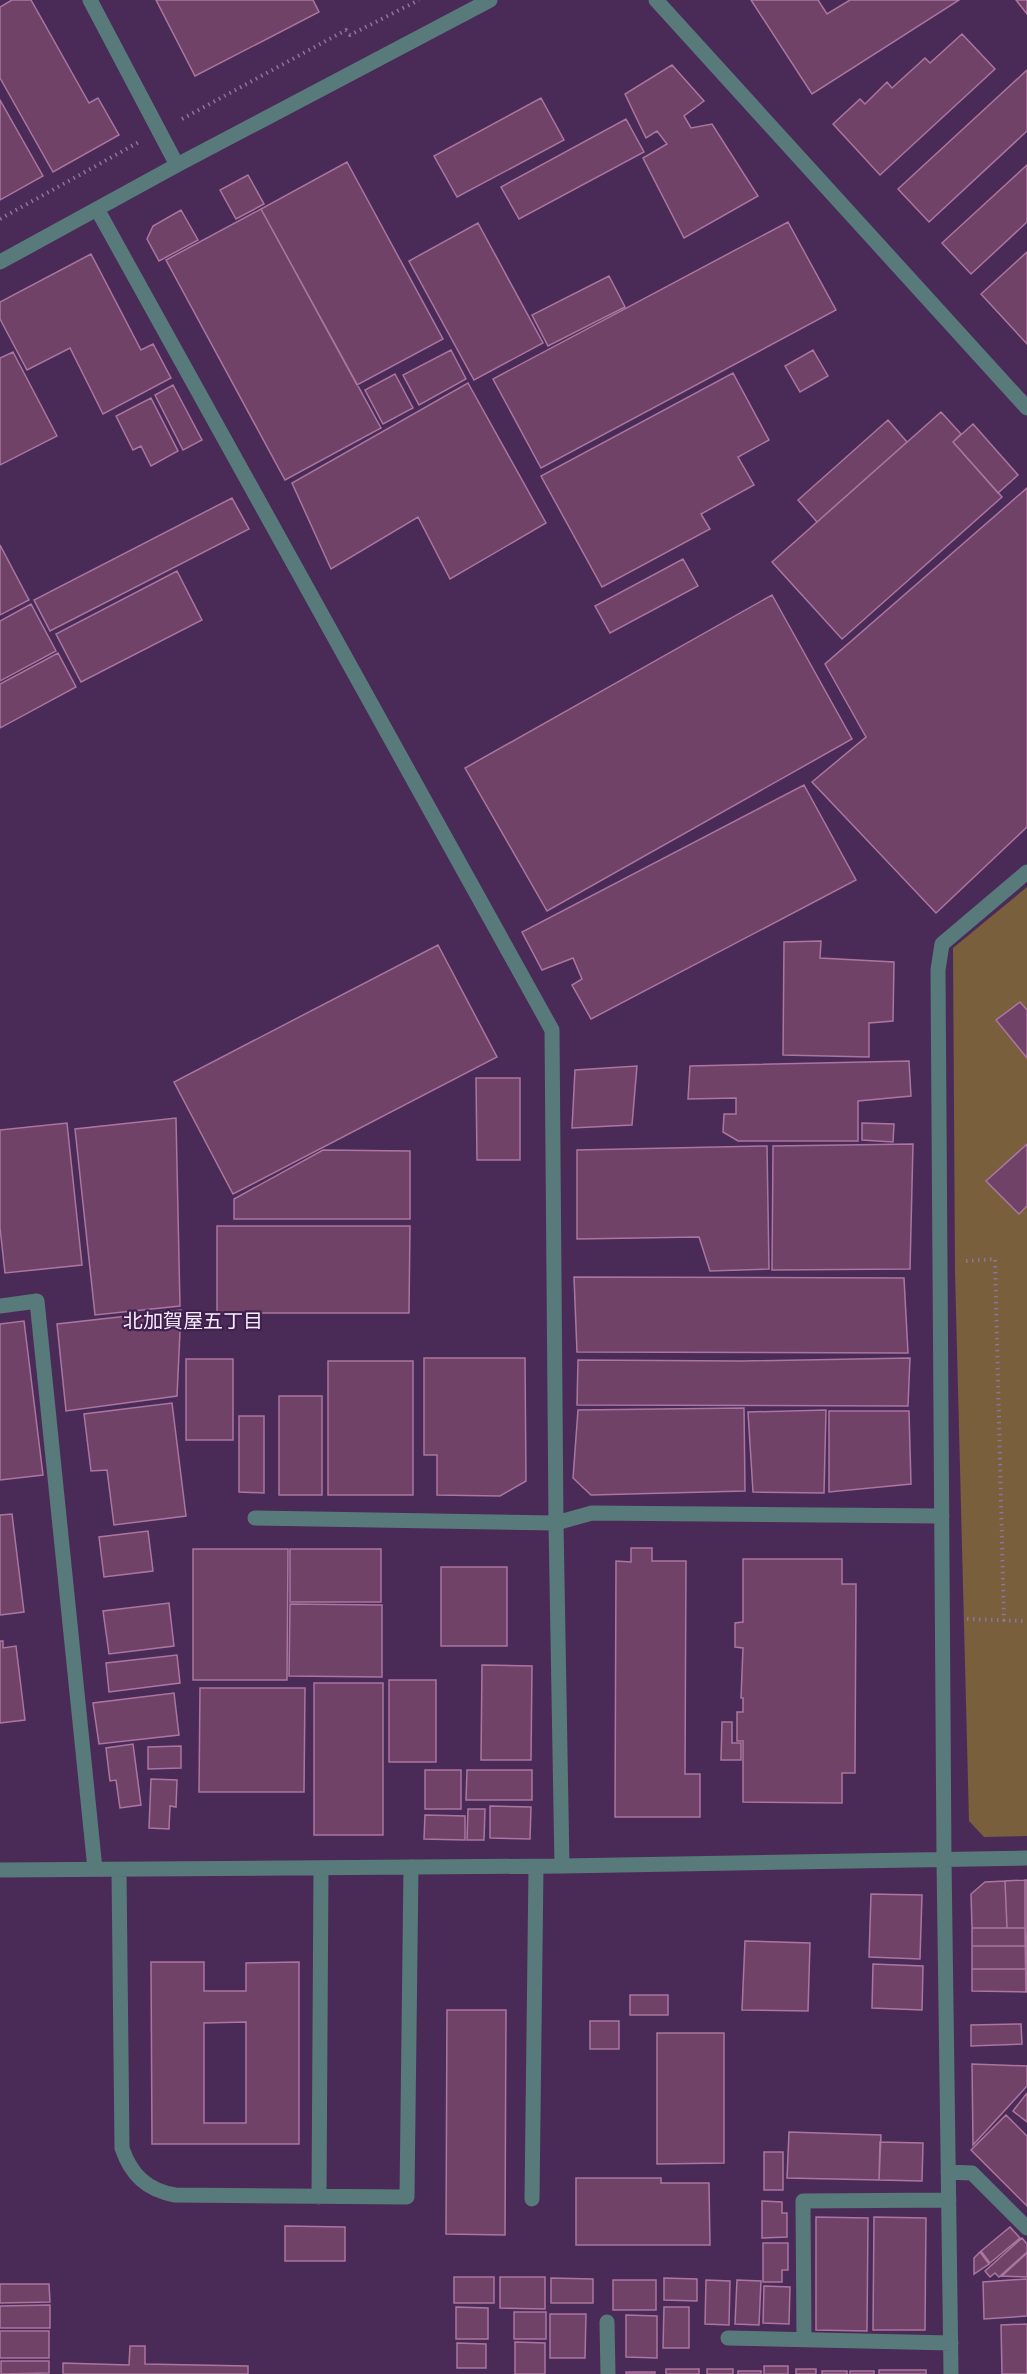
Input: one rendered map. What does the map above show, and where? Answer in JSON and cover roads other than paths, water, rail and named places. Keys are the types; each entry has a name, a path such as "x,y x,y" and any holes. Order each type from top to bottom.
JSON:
{"street":[{"path":"90,0 177,165"},
{"path":"0,262 177,165 490,0"},
{"path":"656,0 1027,408"},
{"path":"97,209 552,1030 556,1523 562,1866"},
{"path":"951,2374 944,1859 938,970 942,944 1027,872"},
{"path":"0,1306 37,1301 95,1869"},
{"path":"255,1518 556,1523 592,1514 942,1516"},
{"path":"0,1870 536,1867 1027,1858"},
{"path":"532,2199 536,1867"},
{"path":"319,2197 321,1868"},
{"path":"119,1870 122,2148 135,2175 146,2185 160,2192 175,2195 407,2197 411,1868"},
{"path":"948,2172 972,2173 1027,2228"},
{"path":"804,2340 803,2201 949,2200"},
{"path":"607,2322 608,2374"},
{"path":"728,2338 951,2343"}],"district":[{"name":"北加賀屋五丁目","path":"193,1321"}]}
